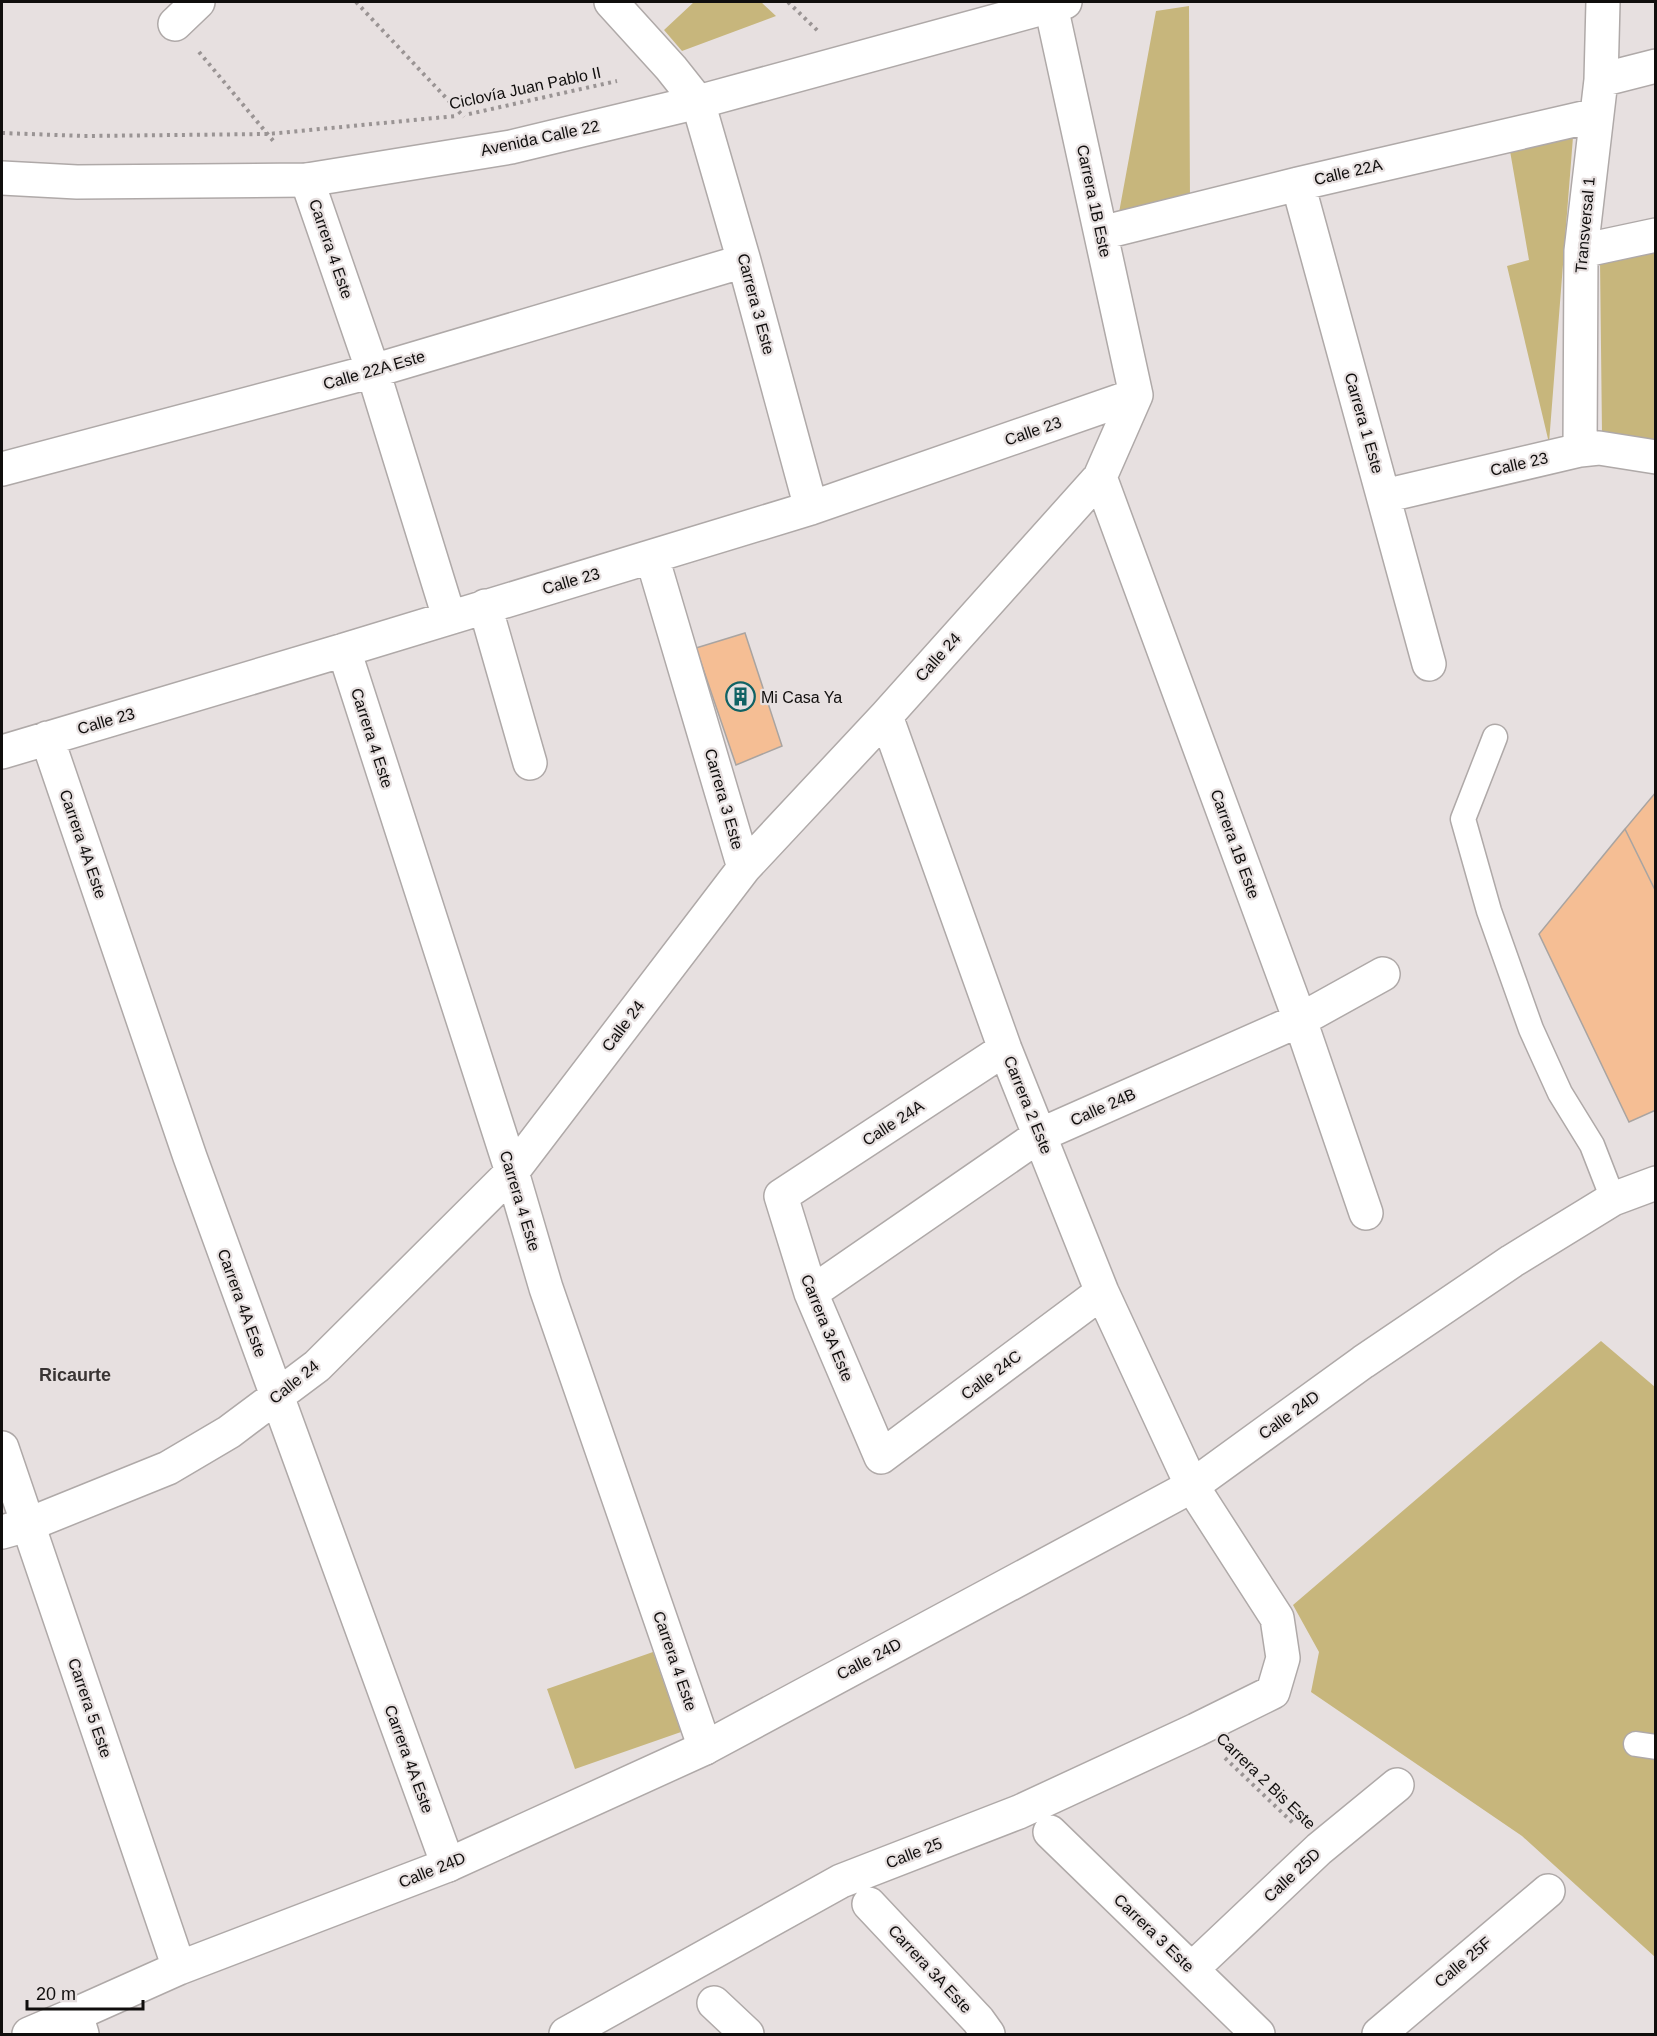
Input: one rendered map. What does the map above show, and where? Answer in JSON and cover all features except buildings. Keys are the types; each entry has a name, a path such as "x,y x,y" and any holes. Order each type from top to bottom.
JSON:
{"street":[{"path":"175,24 198,2"},
{"path":"611,2 672,69 698,102"},
{"name":"Transversal 1","path":"1580,450 1581,251 1601,80 1603,2"},
{"name":"Avenida Calle 22","path":"2,178 77,183 307,180 511,147 698,102 1058,4"},
{"name":"Carrera 1B Este","path":"1058,4 1101,233 1136,395"},
{"path":"1601,80 1656,66"},
{"name":"Carrera 3 Este","path":"698,102 811,508"},
{"name":"Calle 22A","path":"1101,233 1298,184 1596,115"},
{"name":"Carrera 4 Este","path":"307,180 373,371 449,617"},
{"name":"Carrera 1 Este","path":"1298,184 1429,664"},
{"path":"1581,251 1656,235"},
{"name":"Calle 22A Este","path":"2,469 373,371 744,261"},
{"name":"Calle 23","path":"2,752 811,508 1136,395"},
{"name":"Calle 24","path":"14,1528 168,1468 229,1432 316,1366 512,1172 744,868 886,716 1100,477 1136,395"},
{"name":"Calle 23","path":"1384,496 1580,450 1599,448 1656,457"},
{"name":"Carrera 1B Este","path":"1100,477 1300,1020 1366,1213"},
{"name":"Carrera 3 Este","path":"652,557 744,868"},
{"path":"485,606 530,763"},
{"name":"Carrera 4 Este","path":"344,650 512,1172 546,1288 705,1748"},
{"name":"Carrera 2 Este","path":"886,716 1005,1049 1102,1292 1192,1486"},
{"name":"Carrera 4A Este","path":"47,738 190,1157 276,1398 448,1864"},
{"name":"Calle 24B","path":"811,1293 1040,1135 1300,1020 1383,974"},
{"name":"Calle 24A","path":"780,1196 1005,1049"},
{"name":"Calle 24D","path":"29,2034 79,2024 178,1968 448,1864 705,1748 1192,1486 1363,1362 1512,1261 1613,1199 1656,1183"},
{"name":"Carrera 3A Este","path":"780,1196 811,1293 881,1457"},
{"name":"Calle 24C","path":"881,1457 1102,1292"},
{"name":"Carrera 5 Este","path":"2,1448 14,1528 178,1968"},
{"name":"Calle 25","path":"566,2034 841,1881 1019,1812 1273,1692 1283,1658 1277,1618 1192,1486"},
{"name":"Calle 25D","path":"1192,1969 1319,1849 1397,1785"},
{"name":"Carrera 3 Este","path":"1050,1832 1258,2034"},
{"name":"Calle 25F","path":"1379,2034 1548,1891"},
{"name":"Carrera 3A Este","path":"870,1904 978,2020 988,2034"},
{"path":"714,2003 747,2034"}],"lane":[{"path":"1495,737 1463,819 1490,911 1531,1029 1560,1093 1592,1145 1613,1199"}],"path":[{"path":"356,2 462,115 511,147"},
{"name":"Carrera 4 Este","path":"175,24 307,180"},
{"path":"811,38 822,35"},
{"name":"Ciclovía Juan Pablo II","path":"2,132 84,136 268,134 462,115 672,69"},
{"name":"Carrera 2 Bis Este","path":"1196,1730 1319,1849"}],"shaded area":[{"path":"694,2 761,2 776,16 682,51 664,30"},
{"path":"1189,6 1190,203 1118,218 1156,11"},
{"path":"1573,137 1549,443 1507,266 1529,260 1510,151"},
{"path":"1655,248 1655,444 1602,434 1600,260"},
{"path":"1601,1341 1655,1387 1655,1957 1522,1836 1311,1692 1319,1652 1293,1605"},
{"path":"653,1652 681,1732 575,1769 547,1689"}],"place":[{"name":"Mi Casa Ya","path":"740,697"}],"district":[{"name":"Ricaurte","path":"75,1375"}]}
